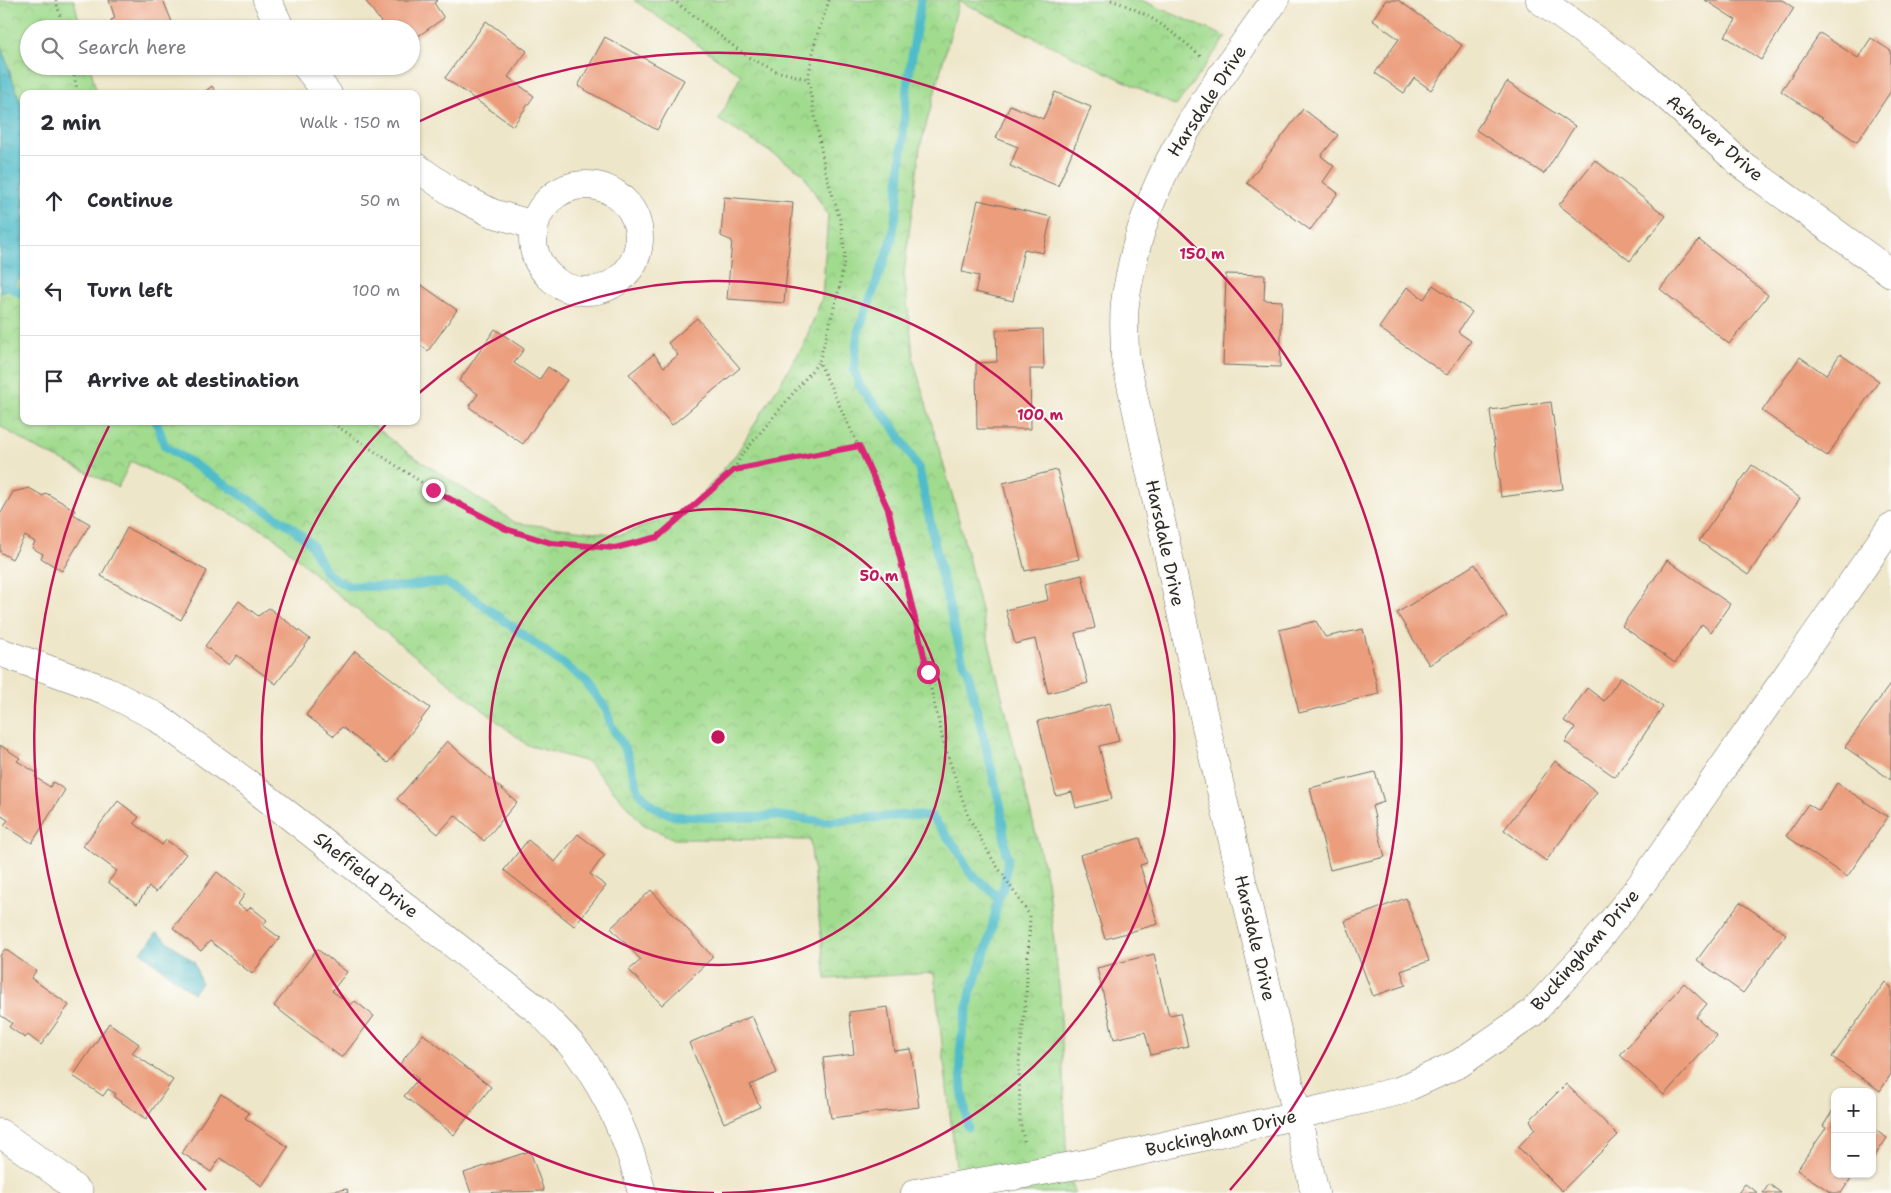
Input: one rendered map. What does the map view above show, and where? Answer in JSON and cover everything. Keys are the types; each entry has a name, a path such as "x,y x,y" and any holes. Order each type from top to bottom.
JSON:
{"street":[{"path":"267,0 277,20"},
{"name":"Harsdale Drive","path":"1275,0 1223,74 1172,153 1152,198 1136,249 1125,303 1125,357 1206,726 1315,1193"},
{"name":"Ashover Drive","path":"1540,0 1639,71 1742,165 1891,273"},
{"path":"313,75 325,90"},
{"path":"420,170 453,193 492,213 534,225"},
{"name":"Buckingham Drive","path":"915,1193 1089,1163 1399,1091 1460,1063 1532,1013 1586,954 1640,886 1891,526"},
{"name":"Sheffield Drive","path":"0,652 105,690 155,716 254,788 540,1012 578,1053 612,1106 634,1156 642,1193"},
{"path":"0,1133 58,1174 79,1193"}],"path":[{"path":"56,0 61,20"},
{"path":"673,0 748,57 776,71 808,79"},
{"path":"335,425 433,490 506,529 551,543 615,548 658,537 734,470 741,456 819,362 840,286 845,254 841,224 825,170 808,79 815,42 830,0"},
{"path":"1111,0 1136,8 1163,24 1223,74"},
{"path":"74,75 77,90"},
{"path":"819,362 888,509 944,744 968,816 991,857 1030,916 1018,1092 1020,1122 1033,1173"},
{"path":"734,470 859,446"}],"green space":[{"path":"0,0 74,0 79,20 20,20 20,75 92,75 96,90 20,90 20,425 373,425 407,452 516,523 620,535 691,508 737,453 803,346 822,298 828,215 802,172 719,120 741,75 634,0 1141,0 1226,37 1176,106 959,1 920,148 904,273 914,362 956,508 1047,880 1060,995 1066,1146 1074,1193 959,1193 934,973 826,979 810,840 674,839 643,824 588,762 527,745 330,588 272,535 131,461 118,487 34,447 0,426"}],"water":[{"path":"0,43 20,101 20,279 11,288 0,293"},
{"path":"157,933 194,962 201,983 193,993 141,952"}],"building":[{"path":"109,0 163,0 171,20 111,20 115,18"},
{"path":"365,0 438,0 434,3 444,18 420,35 420,20 379,20"},
{"path":"1386,0 1398,0 1462,45 1431,90 1414,78 1404,93 1375,73 1399,39 1372,20"},
{"path":"1705,0 1782,0 1794,8 1761,60 1725,36 1736,20"},
{"path":"486,21 527,51 508,77 534,96 513,126 445,78"},
{"path":"1820,33 1858,58 1871,38 1891,51 1891,91 1857,142 1781,91"},
{"path":"605,37 684,80 657,130 578,86"},
{"path":"1507,82 1575,126 1544,174 1476,130"},
{"path":"1055,92 1091,107 1058,186 1010,166 1018,147 996,138 1010,105 1043,119"},
{"path":"1303,109 1338,135 1321,156 1334,166 1323,182 1338,193 1310,230 1247,183"},
{"path":"1595,160 1666,216 1630,261 1559,205"},
{"path":"724,197 793,203 784,303 727,299 732,241 721,236"},
{"path":"978,200 1051,217 1043,253 1024,249 1013,301 975,292 979,276 962,272"},
{"path":"1699,240 1768,295 1729,344 1660,289"},
{"path":"1226,274 1265,275 1264,300 1282,301 1280,367 1223,365"},
{"path":"420,284 457,310 428,351 420,345"},
{"path":"1433,285 1472,312 1458,332 1471,341 1447,375 1379,328 1407,287 1424,299"},
{"path":"697,318 740,368 672,425 629,374 654,354 664,367 678,355 668,343"},
{"path":"495,329 524,349 514,363 539,380 548,367 567,380 523,444 469,407 478,394 459,381"},
{"path":"1043,329 1044,369 1030,369 1031,429 977,429 976,363 997,362 996,330"},
{"path":"1840,354 1879,381 1827,456 1762,411 1800,357 1826,375"},
{"path":"1551,402 1563,489 1501,497 1490,410"},
{"path":"1752,465 1800,498 1748,575 1699,541"},
{"path":"1057,470 1079,559 1025,571 1003,483"},
{"path":"29,488 43,496 46,493 75,510 73,514 90,524 62,571 41,558 43,554 32,548 35,542 25,536 12,559 0,552 0,515 13,492"},
{"path":"127,528 207,571 181,620 101,576"},
{"path":"1667,560 1730,604 1711,632 1702,624 1675,663 1622,626"},
{"path":"1475,564 1507,616 1429,665 1397,613"},
{"path":"1082,575 1095,628 1075,633 1088,683 1048,693 1035,639 1015,644 1006,610 1048,600 1045,584"},
{"path":"239,601 258,616 269,608 310,639 276,684 237,655 229,665 205,646"},
{"path":"1316,621 1325,637 1363,629 1379,694 1299,713 1279,630"},
{"path":"355,651 430,708 388,763 342,727 334,736 306,715"},
{"path":"1621,677 1663,707 1615,777 1565,742 1575,728 1564,721 1587,688 1604,701"},
{"path":"1891,683 1891,780 1845,747"},
{"path":"1110,703 1119,741 1099,746 1112,799 1076,808 1072,792 1056,796 1038,721"},
{"path":"447,741 517,802 484,841 455,815 438,834 397,799"},
{"path":"0,745 20,758 17,761 37,773 35,777 50,787 53,782 65,790 32,843 4,825 8,820 0,815"},
{"path":"1555,761 1597,792 1546,861 1504,830"},
{"path":"1375,772 1384,802 1372,806 1385,857 1330,870 1310,788"},
{"path":"1837,783 1888,817 1847,877 1786,836 1808,804 1819,811"},
{"path":"118,801 139,817 134,823 162,845 166,840 186,854 156,892 149,887 137,904 108,882 117,871 83,846"},
{"path":"578,834 605,855 590,874 606,886 574,926 504,870 528,840 555,862"},
{"path":"1140,838 1147,863 1140,865 1158,924 1105,939 1080,855"},
{"path":"217,872 245,894 238,904 247,911 251,907 267,920 263,925 280,938 252,974 210,941 201,951 173,928"},
{"path":"651,890 713,957 662,1005 629,970 641,960 611,928"},
{"path":"1406,898 1429,961 1401,971 1406,985 1373,996 1345,921"},
{"path":"1740,902 1786,934 1743,993 1697,960"},
{"path":"5,949 36,971 31,978 69,1005 41,1045 28,1035 25,1038 9,1027 12,1023 0,1015 0,956"},
{"path":"317,949 347,972 332,991 351,1005 355,1001 374,1016 342,1058 274,1006"},
{"path":"1154,954 1169,1015 1180,1013 1188,1046 1151,1055 1145,1032 1114,1039 1097,968"},
{"path":"1885,982 1891,987 1891,1074 1880,1091 1832,1057"},
{"path":"1684,983 1707,1004 1696,1017 1717,1036 1664,1095 1620,1055"},
{"path":"888,1007 894,1051 911,1049 919,1107 831,1118 823,1058 854,1054 849,1012"},
{"path":"752,1016 777,1073 750,1085 760,1107 724,1123 689,1043"},
{"path":"109,1023 139,1044 132,1053 173,1080 146,1119 114,1097 116,1094 108,1089 103,1096 73,1076"},
{"path":"423,1034 491,1087 454,1135 404,1096 418,1079 400,1064"},
{"path":"1566,1084 1618,1135 1562,1191 1518,1147 1535,1129 1530,1120"},
{"path":"221,1094 249,1113 245,1118 288,1147 262,1186 220,1158 211,1172 182,1153"},
{"path":"1831,1113 1831,1178 1851,1178 1841,1193 1832,1193 1797,1170 1826,1128 1823,1126"},
{"path":"1876,1131 1887,1138 1876,1154"},
{"path":"530,1151 544,1191 471,1193 464,1173"},
{"path":"1745,1184 1758,1193 1738,1193"},
{"path":"1769,1184 1781,1193 1763,1193"},
{"path":"347,1189 348,1193 323,1193 323,1192"}],"waterway":[{"path":"921,0 907,87 897,208 891,243 858,332 854,369 860,387 893,426 919,469 941,573 1001,808 1006,854 1008,857 1004,886 999,897 988,944 971,991 960,1053 962,1090 968,1127"},
{"path":"11,288 20,293"},
{"path":"157,425 165,446 290,526 310,543 325,571 336,580 348,586 406,587 426,583 445,583 472,597 583,679 606,709 611,725 627,753 639,792 654,807 674,816 720,818 773,815 825,822 907,815 931,816 958,850 970,873 994,893 998,900"}],"route":[{"path":"433,490 506,529 551,543 615,548 658,537 734,470 859,446 888,509 928,672"}]}
